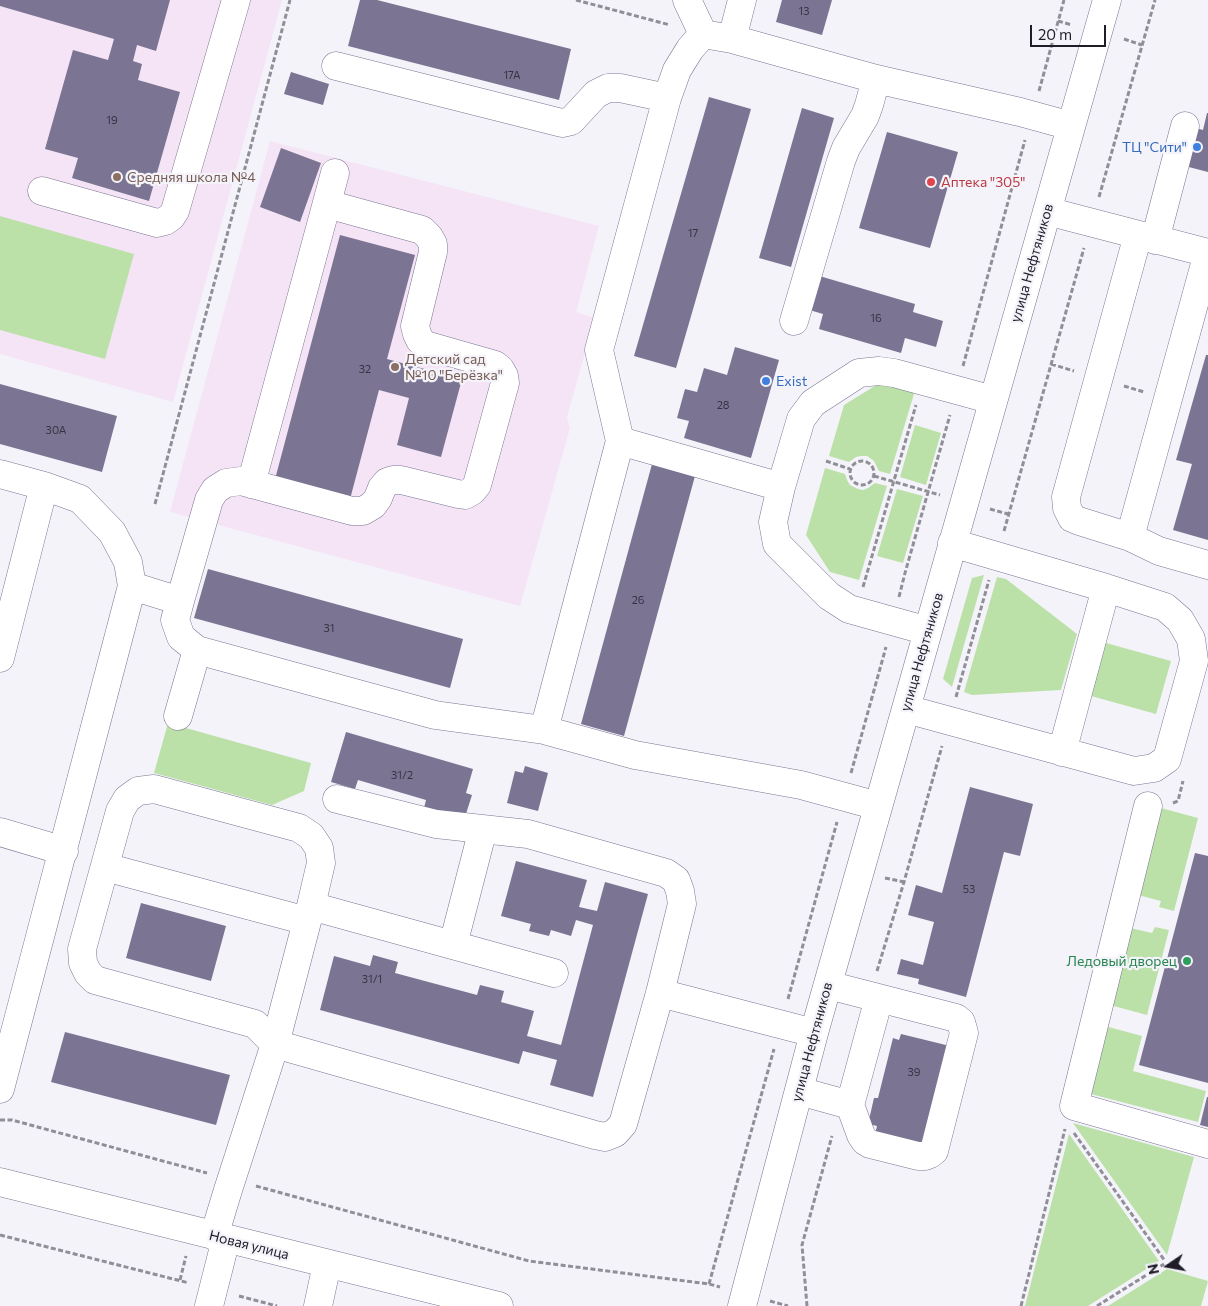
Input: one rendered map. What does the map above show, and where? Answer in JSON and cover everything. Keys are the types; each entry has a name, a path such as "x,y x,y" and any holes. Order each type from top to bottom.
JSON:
{"street":[{"path":"42,191 157,223 171,217 175,211 236,0"},
{"path":"687,0 703,34"},
{"path":"732,39 742,0"},
{"name":"улица Нефтяников","path":"742,1306 814,1033 1107,0"},
{"path":"703,34 732,39 876,79 1032,115 1071,126"},
{"path":"544,730 620,441 599,350 667,98 677,70 690,49 703,34"},
{"path":"336,66 562,123 571,121 596,94 608,88 620,88 667,98"},
{"path":"794,321 843,154 869,105 876,79"},
{"path":"1185,126 1146,238 1066,497 1067,508 1072,518 1130,537 1159,551 1208,565"},
{"path":"251,484 335,173"},
{"path":"327,204 422,230 429,236 433,244 433,252 415,326 420,340 425,345 495,365 504,376 505,383 477,485 465,495 393,480 387,482 382,488 373,506 363,511 352,512 251,484 241,482 226,483 215,490 210,500 180,601 175,620 181,637 197,650 435,715 544,730 635,755 800,785 878,806"},
{"path":"1047,211 1208,253 1130,537"},
{"path":"928,631 850,609 829,596 777,544 773,522 781,487 801,419 813,404 859,373 880,371 894,373 993,400"},
{"path":"620,441 781,487"},
{"path":"0,474 44,486 80,499 112,532 128,562 132,586 0,1089"},
{"path":"0,658 9,589 44,486"},
{"path":"906,709 1134,771 1154,768 1167,759 1192,670 1194,661 1191,638 1180,620 1165,607 952,543"},
{"path":"132,586 180,601"},
{"path":"1062,752 1106,588"},
{"path":"178,716 197,650"},
{"path":"211,1298 231,1180 275,1044 321,863 319,848 312,836 299,828 154,788 138,791 127,799 120,811 82,949 83,963 88,973 95,980 256,1024 275,1044 605,1137 615,1133 623,1124 660,993 682,904 676,880 666,873 528,834 436,824 337,799"},
{"path":"1148,806 1070,1114 1208,1144"},
{"path":"453,945 483,829"},
{"path":"0,832 64,851"},
{"path":"104,867 453,945 554,973"},
{"path":"828,985 875,997 956,1018 961,1022 964,1033 934,1151 925,1156 918,1156 870,1144 865,1141 846,1104 875,997"},
{"path":"660,993 814,1033"},
{"path":"799,1091 846,1104"},
{"name":"Новая улица","path":"0,1182 499,1306"},
{"path":"318,1306 326,1264"}],"path":[{"path":"156,504 290,0"},
{"path":"576,0 703,34"},
{"path":"0,1120 12,1120 529,1262 709,1284 894,622 905,573 1064,0"},
{"path":"875,997 904,882 949,721 1155,0"},
{"path":"856,611 924,381"},
{"path":"864,460 872,465 874,469 873,479 864,485 857,484 851,478 850,469 858,461 864,460"},
{"path":"826,462 850,469"},
{"path":"807,1306 802,1245 846,1104"},
{"path":"1070,1114 1165,1263 1098,1306"},
{"path":"1021,1306 1070,1114"},
{"path":"0,1235 211,1298 277,1306"}],"shaded area":[{"name":"Средняя школа №4","path":"0,0 282,0 173,402 0,354"},
{"name":"Детский сад №10 \"Берёзка\"","path":"270,141 599,226 576,312 595,318 567,417 570,428 520,606 170,512"}],"green space":[{"path":"0,216 134,254 105,359 0,330"},
{"path":"886,379 916,387 890,474 879,471 874,461 867,456 856,457 849,462 829,456 844,405"},
{"path":"915,425 941,433 926,485 900,477"},
{"path":"825,468 845,474 850,485 858,489 863,490 875,483 887,486 859,580 830,572 806,535"},
{"path":"897,489 923,496 903,563 877,556"},
{"path":"984,575 952,687 943,679 972,578"},
{"path":"997,577 1006,579 1077,634 1061,690 972,695 964,692"},
{"path":"1106,643 1171,661 1156,714 1091,696"},
{"path":"168,723 311,763 304,791 272,805 154,773"},
{"path":"1161,808 1198,818 1174,911 1159,907 1161,901 1138,895"},
{"path":"1155,927 1169,930 1147,1015 1110,1005 1130,928 1152,933"},
{"path":"1105,1026 1142,1036 1133,1071 1206,1091 1198,1122 1087,1093"},
{"path":"1073,1123 1194,1157 1167,1255"},
{"path":"1069,1134 1159,1261 1088,1306 1025,1306"},
{"path":"1167,1269 1208,1281 1201,1306 1108,1306"}],"building":[{"path":"0,0 170,0 156,51 137,45 133,61 142,64 138,80 180,92 149,201 72,178 78,158 45,149 73,50 108,60 114,39 0,6"},
{"path":"360,0 377,0 571,49 559,100 348,46"},
{"path":"782,0 832,0 822,35 776,22"},
{"path":"291,72 329,84 323,105 284,94"},
{"path":"709,97 751,109 676,368 634,356"},
{"path":"802,108 834,118 791,267 759,258"},
{"name":"ТЦ \"Сити\"","path":"1207,113 1208,172 1181,165 1192,127 1203,130"},
{"path":"887,132 958,152 930,248 859,228"},
{"path":"281,148 321,163 300,222 260,207"},
{"path":"340,235 415,255 387,359 462,379 441,457 397,445 409,398 379,390 349,503 274,483"},
{"path":"816,275 915,304 913,312 943,321 936,347 905,338 901,353 819,329 823,314 806,309"},
{"path":"735,347 779,360 751,458 684,438 689,421 677,418 685,389 697,392 704,368 727,375"},
{"path":"1206,355 1208,355 1208,540 1173,530 1192,464 1176,460"},
{"path":"0,384 117,416 102,472 0,444"},
{"path":"652,464 695,476 624,736 581,724"},
{"path":"208,569 463,639 450,688 194,618"},
{"path":"346,732 473,769 466,793 472,795 464,820 424,808 426,800 358,780 355,789 331,782"},
{"path":"525,766 548,773 538,811 507,803 515,771 523,773"},
{"path":"970,787 1033,804 1020,856 1004,852 966,997 918,984 919,979 897,974 901,959 923,965 934,922 908,915 916,885 942,893"},
{"name":"Ледовый дворец","path":"1195,853 1208,856 1208,1083 1139,1065"},
{"path":"516,861 587,880 579,907 597,911 605,882 648,894 593,1097 550,1085 557,1060 523,1051 519,1064 320,1010 334,956 370,966 373,955 398,962 395,973 477,995 480,985 504,991 501,1002 534,1011 527,1036 561,1045 593,925 576,920 571,936 551,930 549,936 529,931 531,924 501,916"},
{"path":"141,903 226,926 211,981 126,958"},
{"path":"65,1032 230,1075 216,1125 51,1082"},
{"path":"901,1034 950,1046 925,1146 875,1134 877,1126 868,1124 874,1098 878,1098 893,1038 899,1040"},
{"path":"1208,1097 1208,1127 1200,1125"}],"place":[{"name":"ТЦ \"Сити\"","path":"1197,147"},
{"name":"Средняя школа №4","path":"117,177"},
{"name":"Аптека \"305\"","path":"931,182"},
{"name":"Детский сад №10 \"Берёзка\"","path":"395,367"},
{"name":"Exist","path":"766,381"},
{"name":"Ледовый дворец","path":"1187,961"}]}
